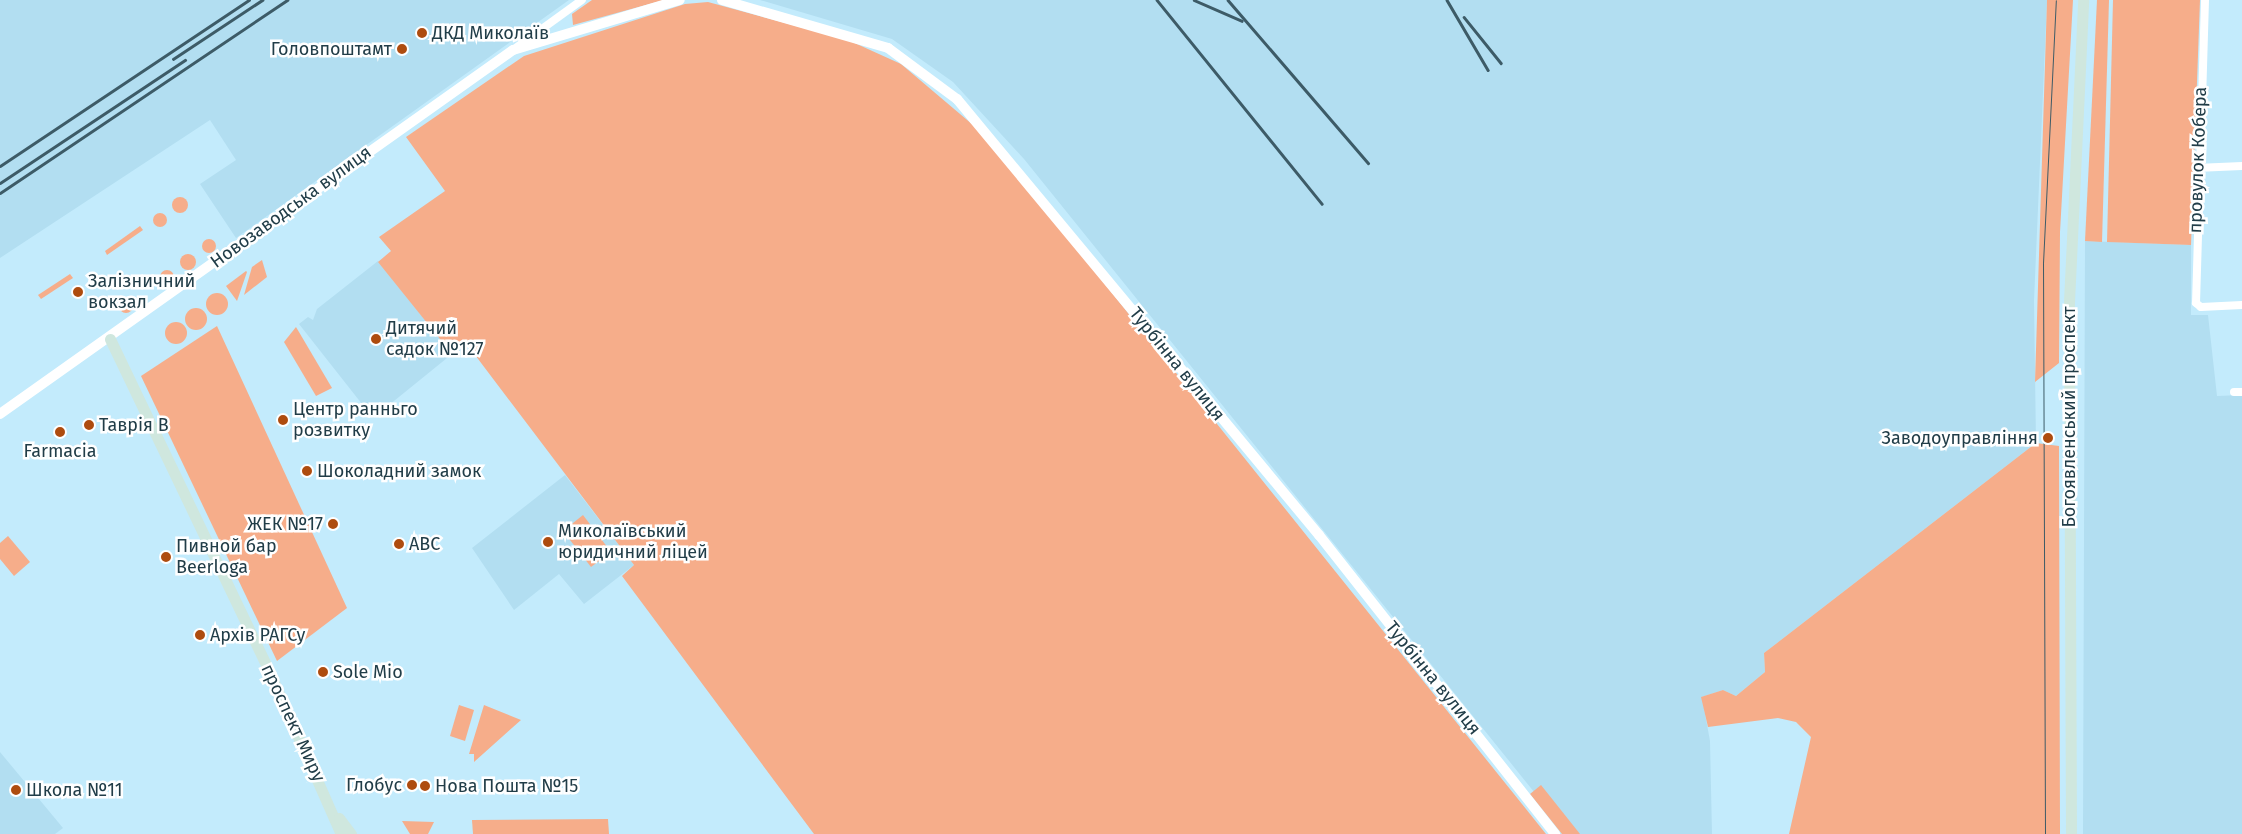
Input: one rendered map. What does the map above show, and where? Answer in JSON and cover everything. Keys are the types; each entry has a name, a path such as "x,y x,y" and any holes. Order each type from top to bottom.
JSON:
{"main road":[{"name":"Богоявленський проспект","path":"2071,834 2069,302 2083,0"},
{"name":"проспект Миру","path":"110,339 334,811 340,834"},
{"name":"проспект Миру","path":"334,811 351,834"}],"street":[{"name":"Новозаводська вулиця","path":"0,414 110,339 582,0"},
{"path":"513,50 680,0"},
{"name":"Турбінна вулиця","path":"722,0 888,48 957,99 1318,535 1555,834"},
{"name":"провулок Кобера","path":"2205,0 2196,168 2196,303 2211,307 2242,305"},
{"path":"2196,168 2242,166"}],"shaded area":[{"path":"0,0 569,0 236,238 200,184 236,160 210,120 0,258"},
{"path":"592,0 664,0 573,25 572,14"},
{"path":"760,0 2047,0 2034,301 2036,443 1764,653 1765,672 1736,696 1723,690 1702,697 1710,741 1712,834 1568,834 1024,159 953,82 892,39"},
{"path":"2047,0 2073,0 2060,232 2059,363 2035,382"},
{"path":"2097,0 2109,0 2102,242 2085,241"},
{"path":"2113,0 2200,0 2191,245 2107,242"},
{"path":"708,2 848,40 901,64 986,136 1546,834 814,834 622,576 634,565 466,343 452,354 378,262 391,251 379,237 445,191 406,137 524,56 685,4"},
{"path":"180,197 188,205 180,213 172,205"},
{"path":"157,213 163,213 167,220 163,227 157,227 153,223 153,217"},
{"path":"140,226 143,230 107,255 105,251"},
{"path":"206,239 212,239 216,246 212,253 206,253 202,249 202,243"},
{"path":"2085,241 2191,245 2191,315 2208,315 2217,396 2242,395 2242,834 2083,834"},
{"path":"188,254 196,262 188,270 180,262"},
{"path":"262,260 267,277 244,295 252,267"},
{"name":"Дитячий садок №127","path":"378,261 452,354 373,418 299,324 308,317 313,320 317,309"},
{"path":"164,270 170,270 174,277 170,284 164,284 160,280 160,274"},
{"path":"247,272 237,301 226,286"},
{"path":"70,274 73,278 41,299 38,295"},
{"path":"217,293 227,300 228,304 221,314 217,315 207,308 206,304 213,294"},
{"path":"123,299 129,299 133,306 129,313 123,313 119,309 119,303"},
{"path":"196,308 206,315 207,319 200,329 196,330 186,323 185,319 192,309"},
{"path":"176,322 186,329 187,333 180,343 176,344 166,337 165,333 172,323"},
{"path":"217,326 347,608 277,661 141,376"},
{"path":"296,327 332,388 316,396 284,342"},
{"path":"2036,443 2059,446 2060,834 1789,834 1811,737 1796,722 1778,718 1708,727 1701,697 1723,690 1736,696 1765,672 1764,653"},
{"name":"Миколаївський юридичний ліцей","path":"565,475 634,565 584,604 559,574 514,610 472,548"},
{"path":"583,515 611,552 591,567 563,531"},
{"path":"8,536 30,562 14,576 0,559 0,543"},
{"path":"459,705 474,710 465,741 450,736"},
{"path":"484,705 521,720 474,762 474,754 469,754"},
{"name":"Школа №11","path":"0,752 63,828 55,834 0,834"},
{"path":"1541,785 1580,834 1562,834 1530,794"},
{"path":"608,819 609,834 473,834 472,820"},
{"path":"402,821 434,822 428,834 410,834"}],"tram line":[{"path":"2045,834 2043,263 2056,0"}],"railway":[{"path":"0,166 249,0"},
{"path":"173,59 262,0"},
{"path":"0,193 287,0"},
{"path":"1157,0 1322,204"},
{"path":"1194,0 1242,21"},
{"path":"1228,0 1368,163"},
{"path":"1447,0 1488,70"},
{"path":"1464,17 1501,63"},
{"path":"0,183 185,60"}],"place":[{"name":"ДКД Миколаїв","path":"422,33"},
{"name":"Головпоштамт","path":"402,49"},
{"name":"Залізничний вокзал","path":"78,292"},
{"name":"Дитячий садок №127","path":"376,339"},
{"name":"Центр ранньго розвитку","path":"283,420"},
{"name":"Таврія В","path":"89,425"},
{"name":"Farmacia","path":"60,432"},
{"name":"Заводоуправління","path":"2048,438"},
{"name":"Шоколадний замок","path":"307,471"},
{"name":"ЖЕК №17","path":"333,524"},
{"name":"Миколаївський юридичний ліцей","path":"548,542"},
{"name":"ABC","path":"399,544"},
{"name":"Пивной бар Beerloga","path":"166,557"},
{"name":"Архів РАГСу","path":"200,635"},
{"name":"Sole Mio","path":"323,672"},
{"name":"Глобус","path":"412,785"},
{"name":"Нова Пошта №15","path":"425,786"},
{"name":"Школа №11","path":"16,790"}]}
